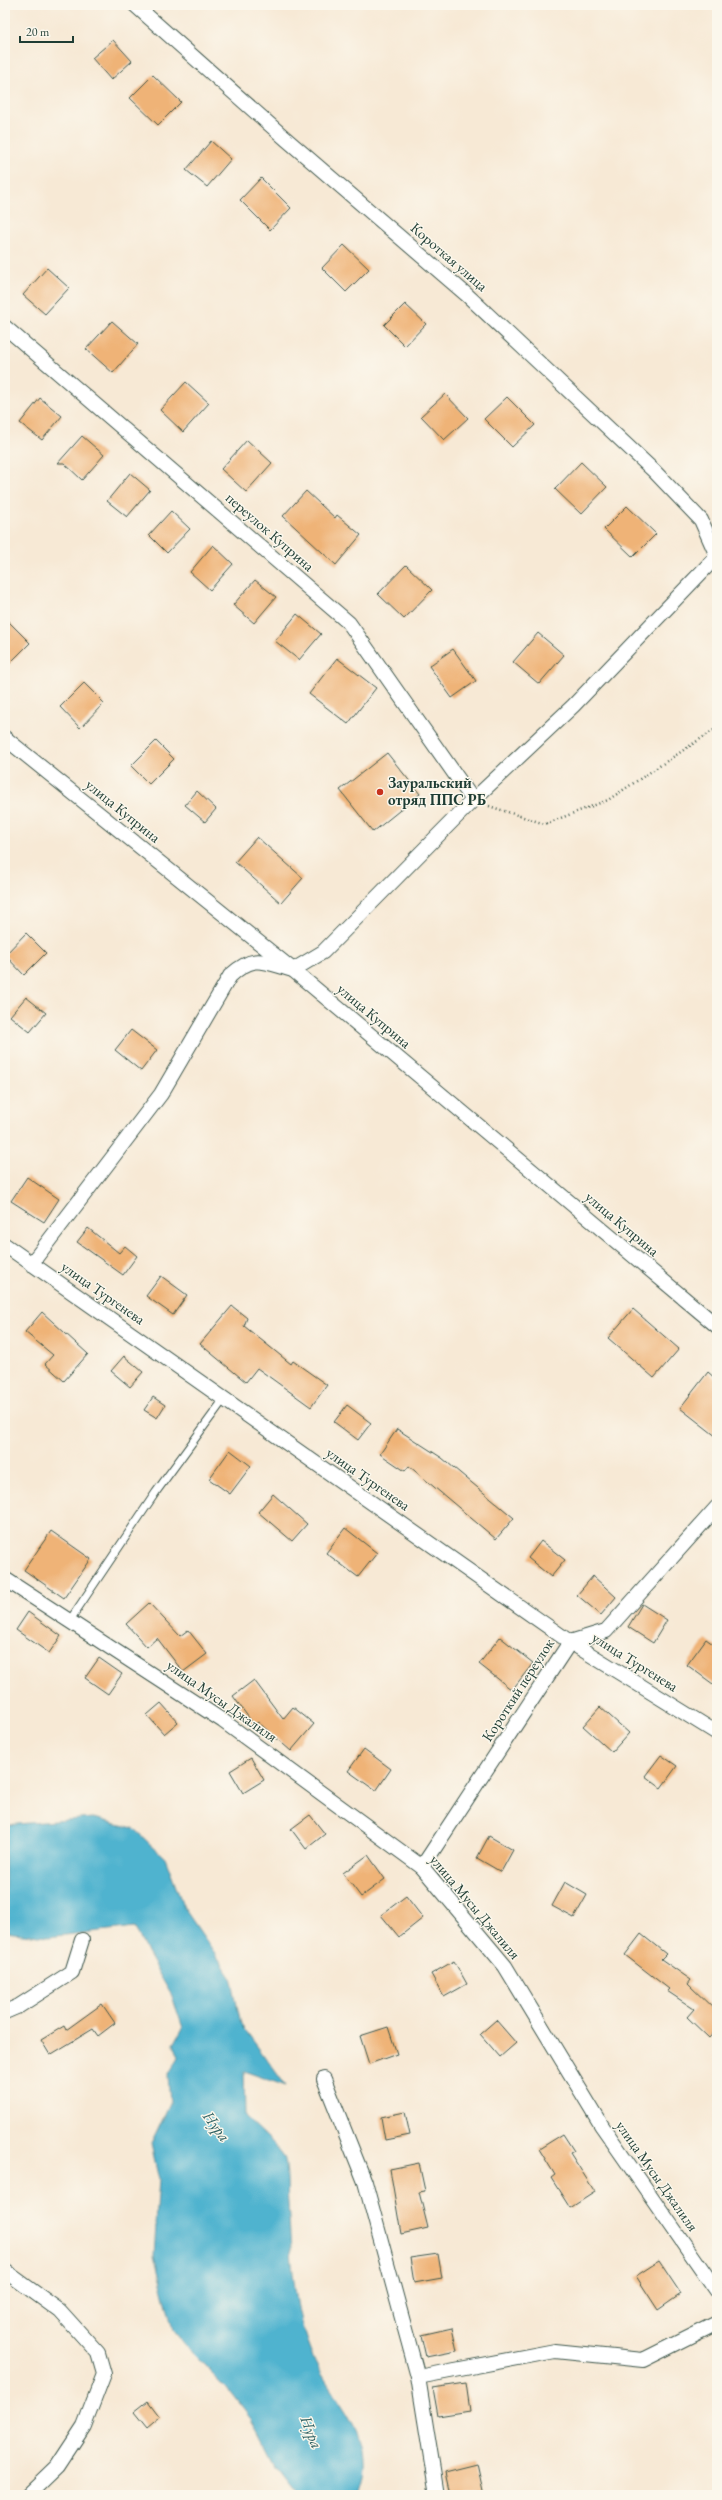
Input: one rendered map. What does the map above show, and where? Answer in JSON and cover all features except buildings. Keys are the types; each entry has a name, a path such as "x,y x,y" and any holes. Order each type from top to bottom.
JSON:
{"street":[{"name":"Короткая улица","path":"135,5 286,139 467,295 654,471 701,520 716,556"},
{"name":"переулок Куприна","path":"5,327 349,623 473,800"},
{"path":"31,1264 161,1094 230,976 243,964 256,960 293,970 323,952 473,800 574,706 716,556"},
{"name":"улица Куприна","path":"5,738 293,970 717,1326"},
{"name":"улица Тургенева","path":"5,1246 570,1642 717,1733"},
{"name":"Короткий переулок","path":"422,1867 570,1642 606,1631 717,1507"},
{"name":"улица Мусы Джалиля","path":"5,1579 223,1721 422,1867 504,1966 602,2126 717,2291"},
{"path":"5,2012 18,2006 72,1972 82,1940"},
{"path":"324,2079 365,2182 418,2377 437,2495"},
{"path":"5,2271 60,2311 98,2353 104,2374 84,2426 57,2466 28,2495"},
{"path":"418,2377 555,2351 643,2360 717,2322"}],"lane":[{"path":"70,1620 156,1492 224,1399"}],"path":[{"path":"473,800 545,824 608,800 717,728"}],"water":[{"name":"Нура","path":"93,1818 133,1828 165,1858 184,1908 231,1977 241,2024 286,2086 244,2071 245,2116 275,2145 285,2159 287,2171 292,2268 299,2311 311,2352 320,2371 347,2413 360,2441 363,2456 362,2472 358,2489 361,2495 298,2495 274,2464 251,2419 227,2388 192,2353 173,2330 154,2255 159,2179 151,2144 170,2104 168,2075 179,2057 174,2044 183,2028 172,1996 147,1953 135,1927 48,1937 5,1932 5,1825"}],"place":[{"name":"Зауральский отряд ППС РБ","path":"380,792"}]}
